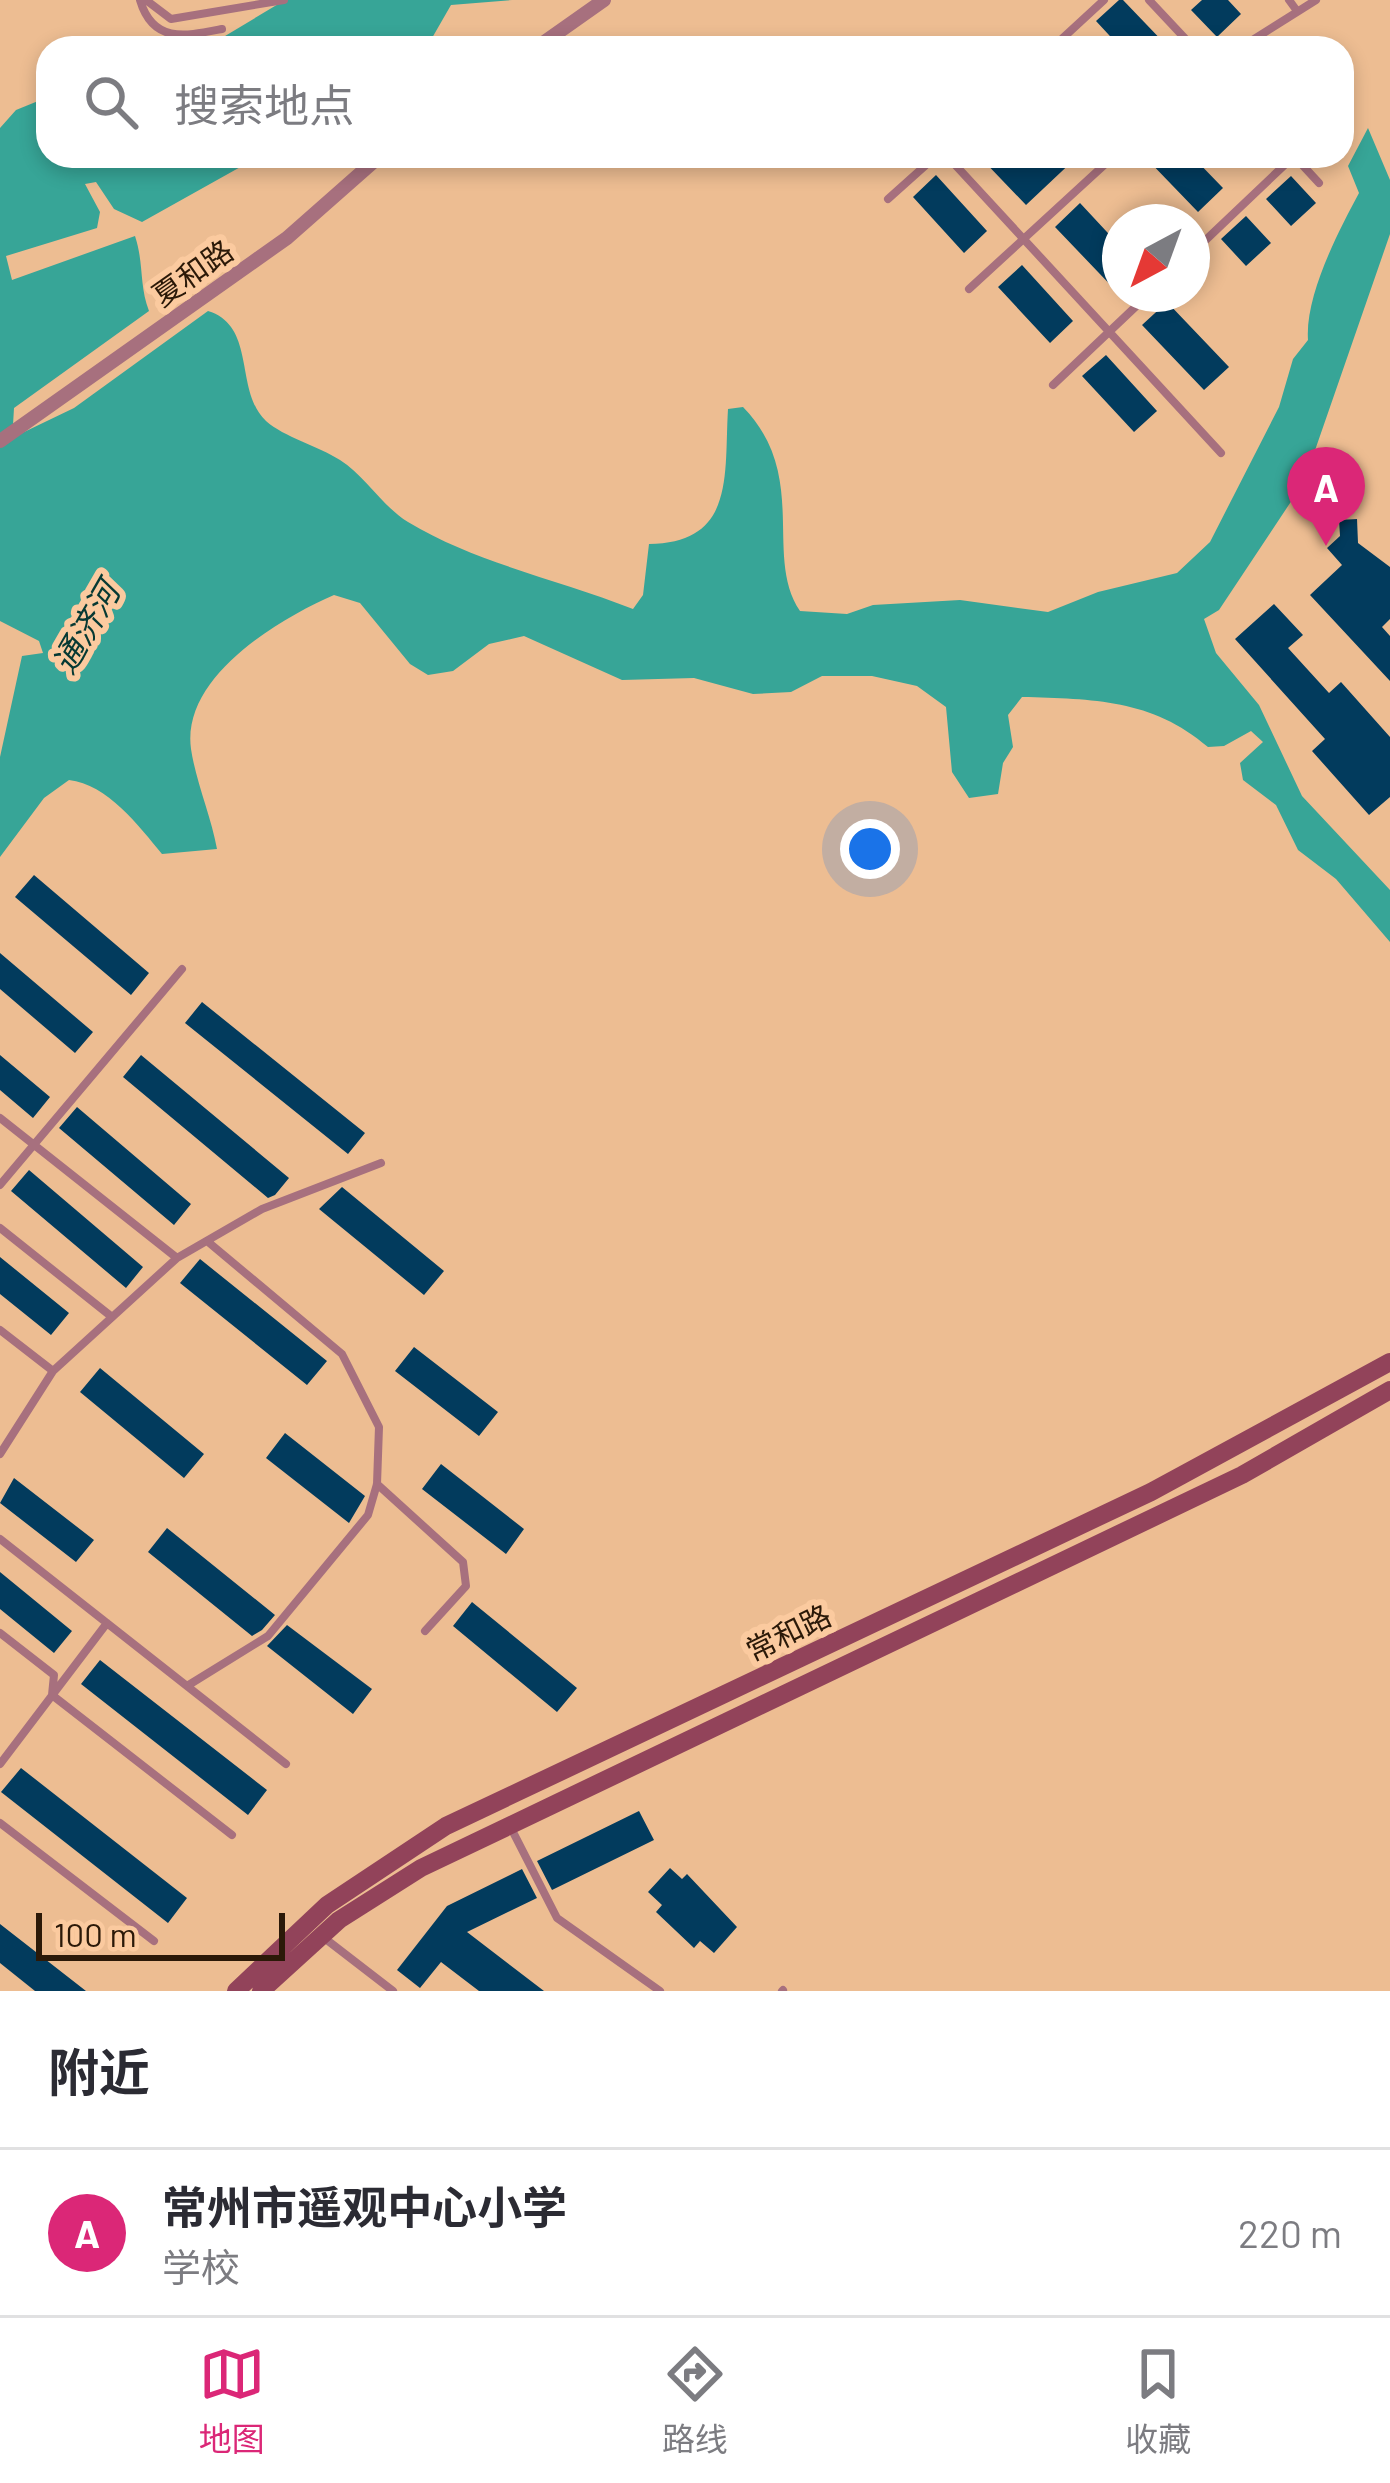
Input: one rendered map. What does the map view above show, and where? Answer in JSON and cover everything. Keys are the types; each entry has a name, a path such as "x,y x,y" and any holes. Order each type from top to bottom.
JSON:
{"street":[{"path":"553,36 604,0"},
{"name":"夏和路","path":"0,441 287,238 366,168"},
{"name":"常和路","path":"236,1991 327,1905 446,1826 1151,1492 1390,1362"},
{"name":"常和路","path":"262,1991 322,1936 422,1868 1242,1475 1390,1390"}],"lane":[{"path":"143,0 171,19 284,0"},
{"path":"143,0 149,22 176,36"},
{"path":"1065,36 1104,0"},
{"path":"1149,0 1183,36"},
{"path":"1289,0 1297,11"},
{"path":"1258,36 1316,0"},
{"path":"184,36 222,29"},
{"path":"888,199 923,168"},
{"path":"958,168 1220,453"},
{"path":"969,289 1101,168"},
{"path":"1210,236 1281,168"},
{"path":"1305,168 1319,184"},
{"path":"1053,385 1130,312"},
{"path":"0,1185 182,969"},
{"path":"0,1118 178,1258"},
{"path":"2,1447 52,1371 178,1258 262,1209 381,1163"},
{"path":"0,1228 112,1318"},
{"path":"187,1685 268,1636 368,1515 377,1484 380,1427 342,1354 206,1241"},
{"path":"0,1330 52,1371"},
{"path":"377,1484 464,1562 466,1586 425,1631"},
{"path":"0,1539 286,1764"},
{"path":"0,1763 107,1623"},
{"path":"0,1633 54,1675 52,1695"},
{"path":"52,1695 232,1835"},
{"path":"0,1742 10,1750"},
{"path":"0,1822 154,1941"},
{"path":"510,1827 557,1918 656,1990"},
{"path":"322,1936 393,1991"}],"water":[{"path":"285,0 512,0 451,5 433,36 225,36"},
{"name":"通济河","path":"36,102 36,168 239,168 142,222 114,209 96,182 85,184 100,212 97,228 6,256 12,280 135,236 149,311 14,408 13,425 22,433 74,408 208,311 233,330 250,393 266,421 340,460 408,522 490,560 633,609 643,595 649,544 677,541 697,532 711,518 724,480 728,409 743,407 763,433 775,460 785,566 800,611 847,614 873,605 960,600 1048,612 1098,592 1177,573 1210,542 1279,407 1293,359 1308,340 1317,285 1359,193 1349,168 1354,168 1354,155 1368,128 1390,180 1390,234 1304,482 1219,610 1204,619 1216,653 1259,705 1302,796 1390,890 1390,942 1336,879 1298,850 1276,805 1243,780 1240,763 1263,742 1251,731 1224,746 1208,747 1165,719 1121,705 1022,697 1008,715 1013,747 1003,763 998,794 969,798 952,772 946,707 917,686 872,676 822,676 791,692 753,694 694,678 622,680 524,636 489,644 453,671 428,675 410,664 360,603 334,595 262,635 217,675 201,698 192,723 191,749 217,849 162,854 109,798 69,780 44,798 0,857 0,757 22,656 43,653 39,641 0,621 0,128 16,110"}],"building":[{"path":"1123,0 1158,36 1110,36 1096,21"},
{"path":"1202,0 1228,0 1241,14 1216,36 1191,10"},
{"path":"991,168 1065,168 1026,205"},
{"path":"1156,168 1204,168 1223,188 1206,204 1190,204"},
{"path":"936,175 987,231 964,253 913,197"},
{"path":"1291,176 1316,203 1291,226 1266,199"},
{"path":"1080,203 1102,227 1102,276 1055,227"},
{"path":"1246,216 1271,243 1246,266 1221,239"},
{"path":"1022,265 1073,321 1050,343 998,287"},
{"path":"1156,312 1177,312 1229,367 1204,390 1142,325"},
{"path":"1106,355 1157,411 1134,432 1082,376"},
{"path":"1357,519 1358,543 1390,567 1390,619 1382,627 1390,636 1390,681 1310,595 1342,565 1327,548 1340,536 1339,520"},
{"path":"1274,604 1303,635 1288,648 1329,693 1341,682 1390,737 1390,797 1369,815 1312,751 1325,739 1235,639"},
{"path":"34,875 149,973 131,995 15,897"},
{"path":"0,953 93,1032 75,1053 0,989"},
{"path":"202,1002 365,1133 348,1154 185,1023"},
{"path":"0,1055 50,1097 33,1118 0,1090"},
{"path":"141,1055 289,1178 275,1195 268,1198 123,1077"},
{"path":"77,1107 191,1204 174,1225 59,1128"},
{"path":"29,1170 143,1267 126,1288 11,1191"},
{"path":"342,1187 444,1271 424,1295 319,1209"},
{"path":"0,1257 69,1313 51,1335 0,1294"},
{"path":"200,1259 327,1361 307,1385 180,1283"},
{"path":"414,1347 498,1412 479,1436 395,1371"},
{"path":"100,1368 204,1454 184,1478 80,1392"},
{"path":"285,1433 365,1496 349,1523 266,1458"},
{"path":"441,1464 524,1529 506,1554 422,1489"},
{"path":"14,1478 94,1540 76,1562 0,1503"},
{"path":"167,1528 275,1615 262,1630 252,1636 148,1552"},
{"path":"0,1572 72,1631 54,1653 0,1609"},
{"path":"472,1602 577,1688 557,1712 453,1626"},
{"path":"287,1625 372,1689 353,1714 267,1646"},
{"path":"100,1660 267,1790 248,1815 81,1684"},
{"path":"21,1768 187,1898 168,1923 1,1792"},
{"path":"639,1811 654,1840 552,1890 537,1861"},
{"path":"670,1868 682,1879 687,1874 737,1927 714,1953 700,1941 694,1948 656,1912 662,1905 648,1892"},
{"path":"522,1869 537,1898 467,1932 544,1991 479,1991 441,1962 420,1988 397,1970 447,1906"},
{"path":"0,1924 86,1991 35,1991 0,1963"}],"place":[{"name":"常州市遥观中心小学","path":"1326,546"}]}
